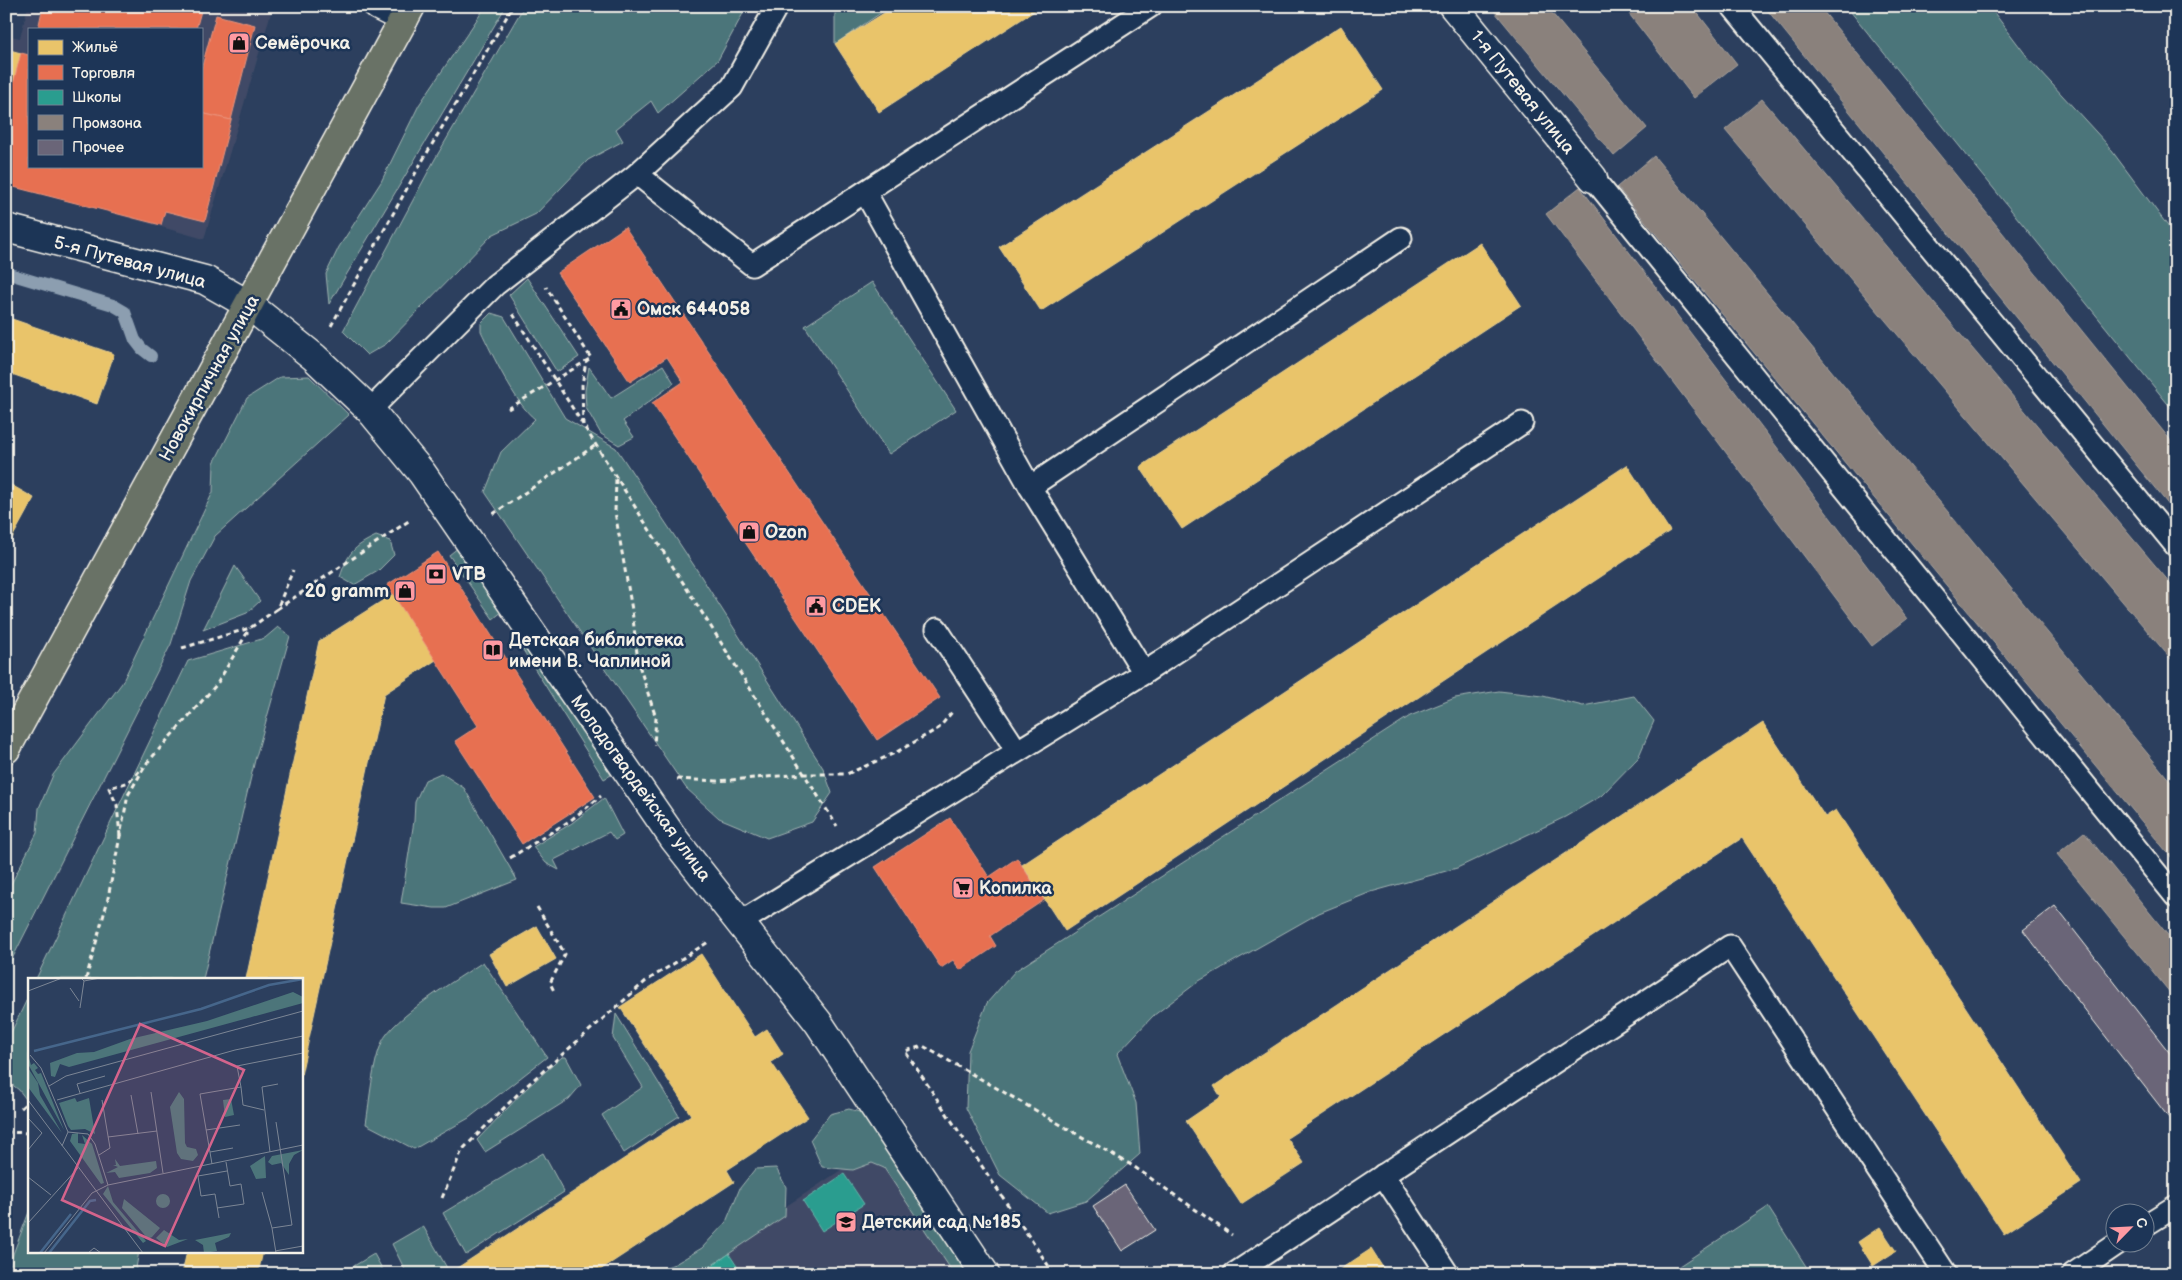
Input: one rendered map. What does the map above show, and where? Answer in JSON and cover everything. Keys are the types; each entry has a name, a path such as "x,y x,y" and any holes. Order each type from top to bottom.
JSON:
{"main road":[{"name":"Новокирпичная улица","path":"6,749 407,12"}],"street":[{"path":"378,6 407,12"},
{"name":"1-я Путевая улица","path":"1454,6 1593,178"},
{"name":"5-я Путевая улица","path":"6,228 206,280 249,305"},
{"name":"Молодогвардейская улица","path":"249,305 314,357 370,410 422,473 674,839 818,1022 985,1274"}],"lane":[{"path":"370,410 495,286 637,174 732,86 777,6"},
{"path":"637,174 752,265 1151,6"},
{"path":"1732,6 2176,546"},
{"path":"1593,178 2176,897"},
{"path":"865,192 1030,487 1144,672"},
{"path":"1030,487 1401,238"},
{"path":"741,922 1144,672 1522,422"},
{"path":"937,630 1017,751"},
{"path":"1234,1274 1730,946 1946,1274"},
{"path":"1383,1176 1448,1274"},
{"path":"2154,1220 2176,1206"},
{"path":"2073,1274 2105,1252"}],"path":[{"path":"314,357 420,165 513,6"},
{"path":"508,409 591,358 529,259"},
{"path":"495,286 853,852"},
{"path":"583,425 582,385 586,361"},
{"path":"488,518 596,445"},
{"path":"510,858 571,820 654,752 656,718 638,662 632,610 615,512 616,477"},
{"path":"182,648 250,628 418,515"},
{"path":"277,609 293,570"},
{"path":"120,842 117,805 109,788 128,782 217,684 250,628"},
{"path":"629,774 718,781 804,774 847,774 896,753 939,728 954,709"},
{"path":"86,978 107,903 128,795 147,763"},
{"path":"538,907 565,954 550,983 555,993"},
{"path":"442,1198 462,1150 524,1088 646,981 741,922"},
{"path":"1054,1274 905,1051 922,1046 1133,1166 1262,1255"},
{"path":"21,1108 28,1102"},
{"path":"6,1132 28,1133"}],"shaded area":[{"path":"28,6 273,6 204,239 6,183 6,35 20,38"},
{"name":"Детский сад №185","path":"879,1145 963,1274 683,1274"}],"green space":[{"path":"486,6 506,6 329,304 326,274 339,247 381,182 419,105"},
{"path":"524,6 747,6 718,60 658,113 651,101 616,129 623,141 588,160 536,214 492,235 386,344 367,355 343,331 435,159"},
{"path":"835,6 891,6 835,44"},
{"path":"1846,6 1989,6 2029,59 2106,143 2176,237 2176,414"},
{"path":"527,278 579,357 557,372 509,295"},
{"path":"872,282 956,410 889,454 805,326"},
{"path":"491,313 504,317 565,418 616,448 695,567 823,768 832,793 812,822 767,838 719,818 686,788 485,492 501,452 535,419 512,391 481,331 481,323"},
{"path":"663,365 674,383 623,421 634,437 619,445 601,434 586,408 585,391 589,367 611,398"},
{"path":"309,376 349,415 215,536 191,581 171,644 6,971 6,894 37,833 39,808 53,775 122,683 213,492 214,463 247,398 280,377"},
{"path":"376,536 390,541 394,555 378,571 354,585 340,577 352,552"},
{"path":"459,547 503,611 493,619 449,555"},
{"path":"235,566 260,601 247,613 203,630"},
{"path":"278,627 290,636 255,760 203,978 36,978 188,661 265,638"},
{"path":"522,636 611,775 604,779 516,639"},
{"path":"1499,691 1543,696 1583,706 1634,696 1654,721 1638,758 1601,796 1565,817 1457,868 1371,892 1319,913 1199,981 1153,1016 1117,1054 1136,1103 1140,1154 1086,1201 1048,1213 1000,1175 966,1108 968,1051 987,1003 1015,971 1410,716 1455,698"},
{"path":"441,773 464,788 517,880 446,908 401,903 414,821 415,802 425,780"},
{"path":"604,798 623,835 615,840 609,832 554,860 559,870 546,863 533,847 572,823"},
{"path":"483,962 547,1057 469,1118 414,1149 366,1124 376,1061 382,1042 388,1032 412,1010"},
{"path":"28,997 28,1102 19,1090 6,1080 6,1043"},
{"path":"616,1014 679,1116 624,1153 602,1115 643,1087 613,1038"},
{"path":"562,1057 566,1057 581,1085 569,1099 485,1152 477,1140 527,1088"},
{"path":"849,1109 870,1115 976,1274 954,1274 884,1168 872,1163 853,1170 822,1167 810,1140 830,1114"},
{"path":"543,1153 564,1192 466,1255 443,1213"},
{"path":"776,1168 786,1187 785,1216 699,1274 645,1274 675,1264 702,1248 726,1222 740,1188 755,1169"},
{"path":"1768,1207 1811,1274 1667,1274"},
{"path":"28,1215 28,1252 139,1252 135,1274 9,1274 13,1254"},
{"path":"423,1226 447,1268 437,1274 407,1274 392,1244"},
{"path":"374,1254 385,1274 342,1274 342,1273"}],"building: Жильё":[{"path":"895,6 1042,6 879,112 835,44"},
{"path":"1341,26 1383,90 1041,311 999,247"},
{"path":"6,49 21,53 6,111"},
{"path":"1480,243 1521,305 1182,529 1140,467"},
{"path":"12,319 114,354 97,404 6,372 6,335"},
{"path":"1627,465 1670,531 1065,931 1022,865"},
{"path":"6,482 34,498 6,549"},
{"path":"393,594 436,660 384,694 302,1070 302,978 246,978 319,641"},
{"path":"1763,723 1825,817 1836,810 2081,1183 2004,1234 1742,838 1287,1138 1304,1163 1241,1204 1186,1121 1221,1097 1214,1086"},
{"path":"537,926 556,959 507,987 489,954"},
{"path":"701,954 755,1037 767,1029 783,1054 771,1062 808,1117 727,1170 734,1182 594,1274 448,1274 691,1115 620,1007"},
{"path":"1880,1227 1896,1251 1873,1266 1858,1242"},
{"path":"1371,1249 1387,1274 1333,1274"},
{"path":"187,1252 263,1252 258,1274 182,1274"}],"building: Торговля":[{"path":"43,6 182,6 201,11 196,28 38,28"},
{"path":"216,15 255,25 231,120 202,113 202,66"},
{"path":"21,53 28,55 28,168 202,168 202,113 231,120 205,221 165,211 161,225 6,185 6,111"},
{"path":"625,227 940,698 877,740 652,403 683,382 667,357 630,382 557,273"},
{"path":"438,552 595,797 522,844 455,741 478,726 387,585"},
{"name":"Копилка","path":"950,818 989,877 1017,858 1044,900 990,936 996,946 960,970 953,960 941,968 875,867"}],"building: Школы":[{"path":"844,1174 864,1204 822,1231 803,1201"},
{"path":"729,1254 742,1274 700,1274"}],"building: Промзона":[{"path":"1490,6 1546,6 1647,128 1614,156"},
{"path":"1623,6 1692,6 1737,64 1694,98"},
{"path":"1764,6 1819,6 2176,447 2176,514"},
{"path":"1762,99 2176,590 2176,665 1725,130"},
{"path":"1654,156 2176,788 2176,863 1617,187"},
{"path":"1580,187 1907,619 1872,646 1546,214"},
{"path":"2084,832 2176,945 2176,1000 2057,854"}],"building: Прочее":[{"path":"2055,906 2176,1061 2176,1127 2023,930"},
{"path":"1125,1185 1155,1230 1122,1251 1093,1206"}],"waterway":[{"path":"6,273 113,305 125,312 135,340 151,356"}],"place":[{"name":"Семёрочка","path":"239,43"},
{"name":"Омск 644058","path":"621,309"},
{"name":"Ozon","path":"749,532"},
{"name":"VTB","path":"436,574"},
{"name":"20 gramm","path":"405,591"},
{"name":"CDEK","path":"816,606"},
{"name":"Детская библиотека имени В. Чаплиной","path":"493,650"},
{"name":"Копилка","path":"963,888"},
{"name":"Детский сад №185","path":"846,1222"}]}
